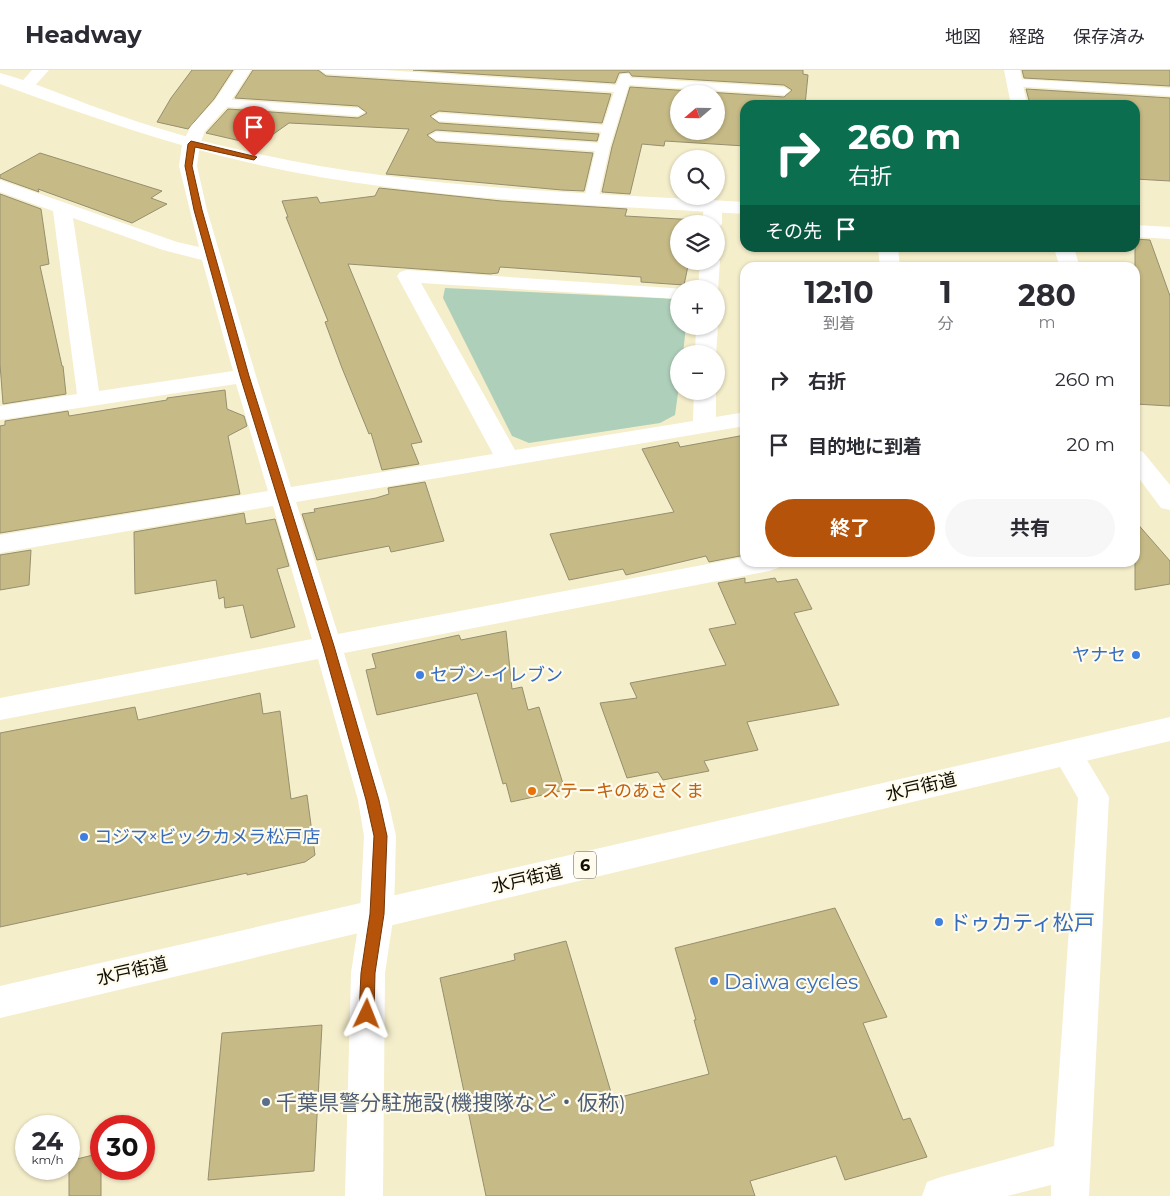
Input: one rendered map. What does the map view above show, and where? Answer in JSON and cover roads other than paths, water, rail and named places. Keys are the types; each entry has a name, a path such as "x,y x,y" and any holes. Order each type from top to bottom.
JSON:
{"main road":[{"path":"24,86 41,70"},
{"path":"243,70 221,103 197,130 191,144 188,166 191,184 245,376 328,646 372,800 380,836 377,914 368,973 364,1196"},
{"path":"1013,76 1018,100"},
{"path":"0,78 113,119 191,144 339,174 466,191 591,200 712,215 740,209"},
{"path":"0,186 170,246 211,256"},
{"path":"62,208 89,400"},
{"path":"1140,231 1170,233"},
{"path":"507,458 407,276 670,292"},
{"path":"0,413 245,376"},
{"path":"704,426 705,400"},
{"path":"0,544 740,420"},
{"path":"1140,465 1158,493"},
{"path":"0,709 743,567"},
{"name":"水戸街道","path":"0,1002 1170,729"},
{"path":"941,1196 1016,1174 1071,1179 1094,797 1067,753"}],"lane":[{"path":"326,70 624,80 784,91"},
{"path":"1013,76 1170,92"},
{"path":"591,200 603,148 624,80"},
{"path":"221,103 358,112"},
{"path":"439,117 609,129"},
{"path":"436,136 603,148"}],"place":[{"name":"ヤナセ","path":"1136,655"},
{"name":"セブン-イレブン","path":"420,675"},
{"name":"ステーキのあさくま","path":"532,791"},
{"name":"コジマ×ビックカメラ松戸店","path":"84,837"},
{"name":"ドゥカティ松戸","path":"939,922"},
{"name":"Daiwa cycles","path":"714,981"},
{"name":"千葉県警分駐施設(機捜隊など・仮称)","path":"266,1102"}]}
